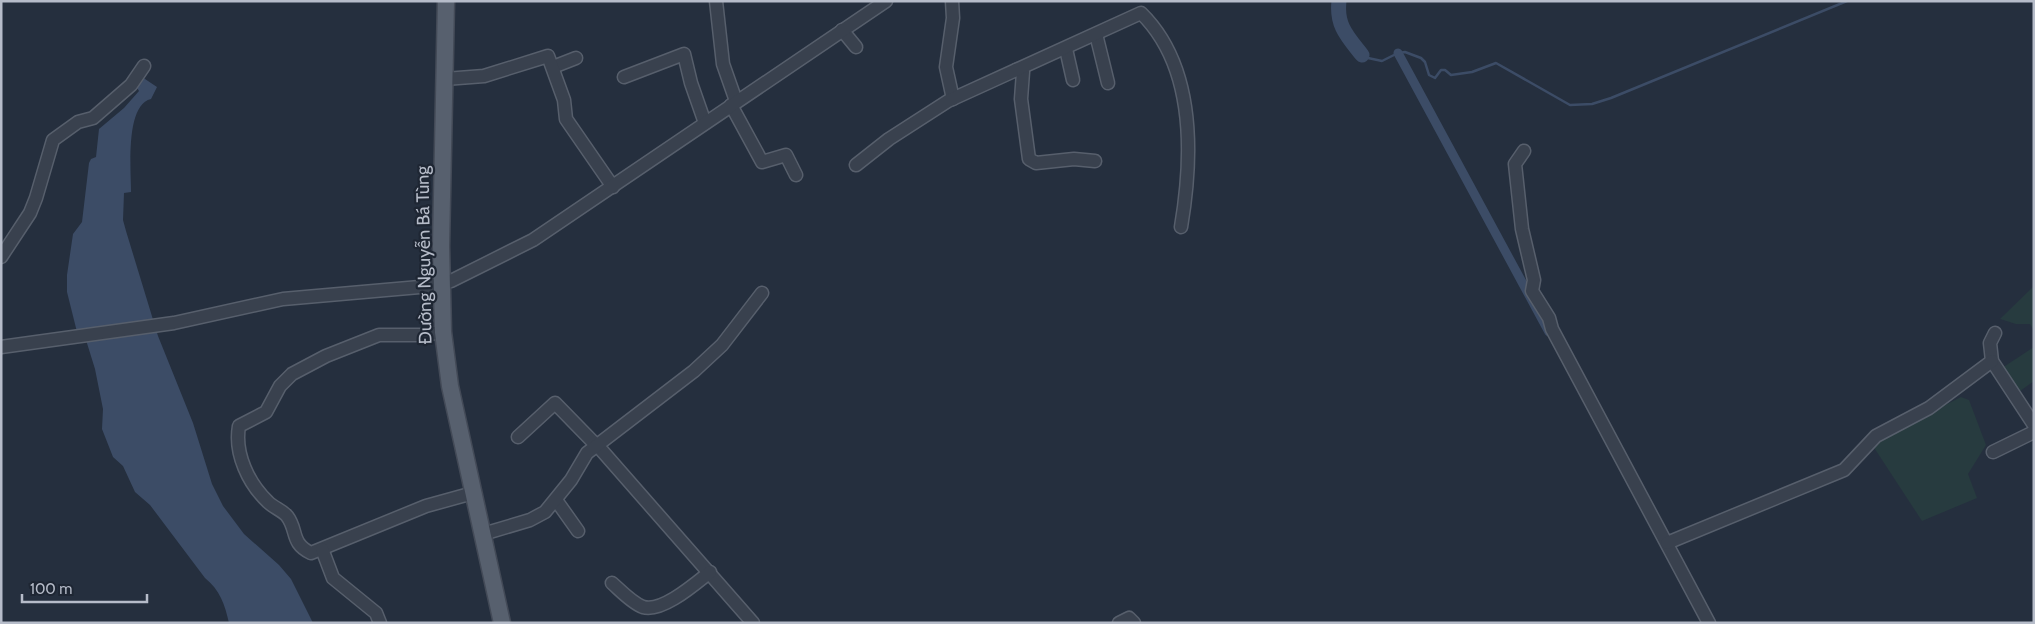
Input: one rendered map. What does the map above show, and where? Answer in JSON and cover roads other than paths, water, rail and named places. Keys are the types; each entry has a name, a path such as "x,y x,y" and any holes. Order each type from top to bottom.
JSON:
{"main road":[{"name":"Đường Nguyễn Bá Tùng","path":"446,1 441,284 443,332 450,386 502,623"}],"street":[{"path":"716,1 722,64 734,103 762,162 786,155 796,175"},
{"path":"1,347 174,323 283,299 441,284 533,240 886,1"},
{"path":"952,1 953,18 946,67 953,98"},
{"path":"856,165 890,139 953,98 1066,49 1141,13 1153,25 1169,52 1186,107 1188,171 1181,227"},
{"path":"842,30 856,46"},
{"path":"1096,34 1108,83"},
{"path":"1066,49 1073,80"},
{"path":"624,77 684,54 691,83 705,123"},
{"path":"445,70 484,76 548,56 564,100 566,119 613,187"},
{"path":"553,67 576,58"},
{"path":"1,257 30,213 53,140 78,122 93,118 131,85 144,66"},
{"path":"1016,70 1023,72 1021,99 1029,159 1036,163 1074,159 1095,161"},
{"path":"1524,151 1515,164 1522,229 1534,280 1532,291 1549,318 1552,329 1709,623"},
{"path":"483,534 530,520 545,512 556,500 587,453 694,371 722,345 762,294"},
{"path":"443,332 421,335 379,335 326,356 292,374 280,386 266,412 239,426 238,441 247,476 268,502 286,515 297,542 304,550 311,553 426,506 473,493"},
{"path":"1995,333 1990,342 1992,361 2034,425"},
{"path":"1667,543 1844,470 1876,436 1929,408 1992,361"},
{"path":"518,437 555,403 596,445 753,623"},
{"path":"1993,452 2034,432"},
{"path":"556,500 578,531"},
{"path":"322,549 333,578 376,613 380,623"},
{"path":"612,583 637,603 644,607 652,607 665,604 710,572"},
{"path":"1119,623 1129,618 1134,623"}],"water":[{"path":"142,77 157,87 151,99 143,104 137,113 133,125 130,154 131,192 124,193 123,220 158,336 193,423 212,484 223,506 244,534 279,565 291,579 313,623 229,623 224,604 218,593 150,505 135,492 123,466 113,457 102,429 103,409 95,369 86,340 77,332 67,292 67,275 73,234 82,222 89,163 91,159 96,157 99,129 124,108 139,91 136,86"}],"waterway":[{"path":"1339,1 1341,24 1362,55"},
{"path":"1362,55 1382,61 1398,53 1405,52 1421,58 1425,62 1429,75 1435,78 1441,70 1445,70 1451,75 1472,72 1496,63 1570,105 1592,104 1611,98 1847,1"},
{"path":"1398,53 1549,332"}]}
